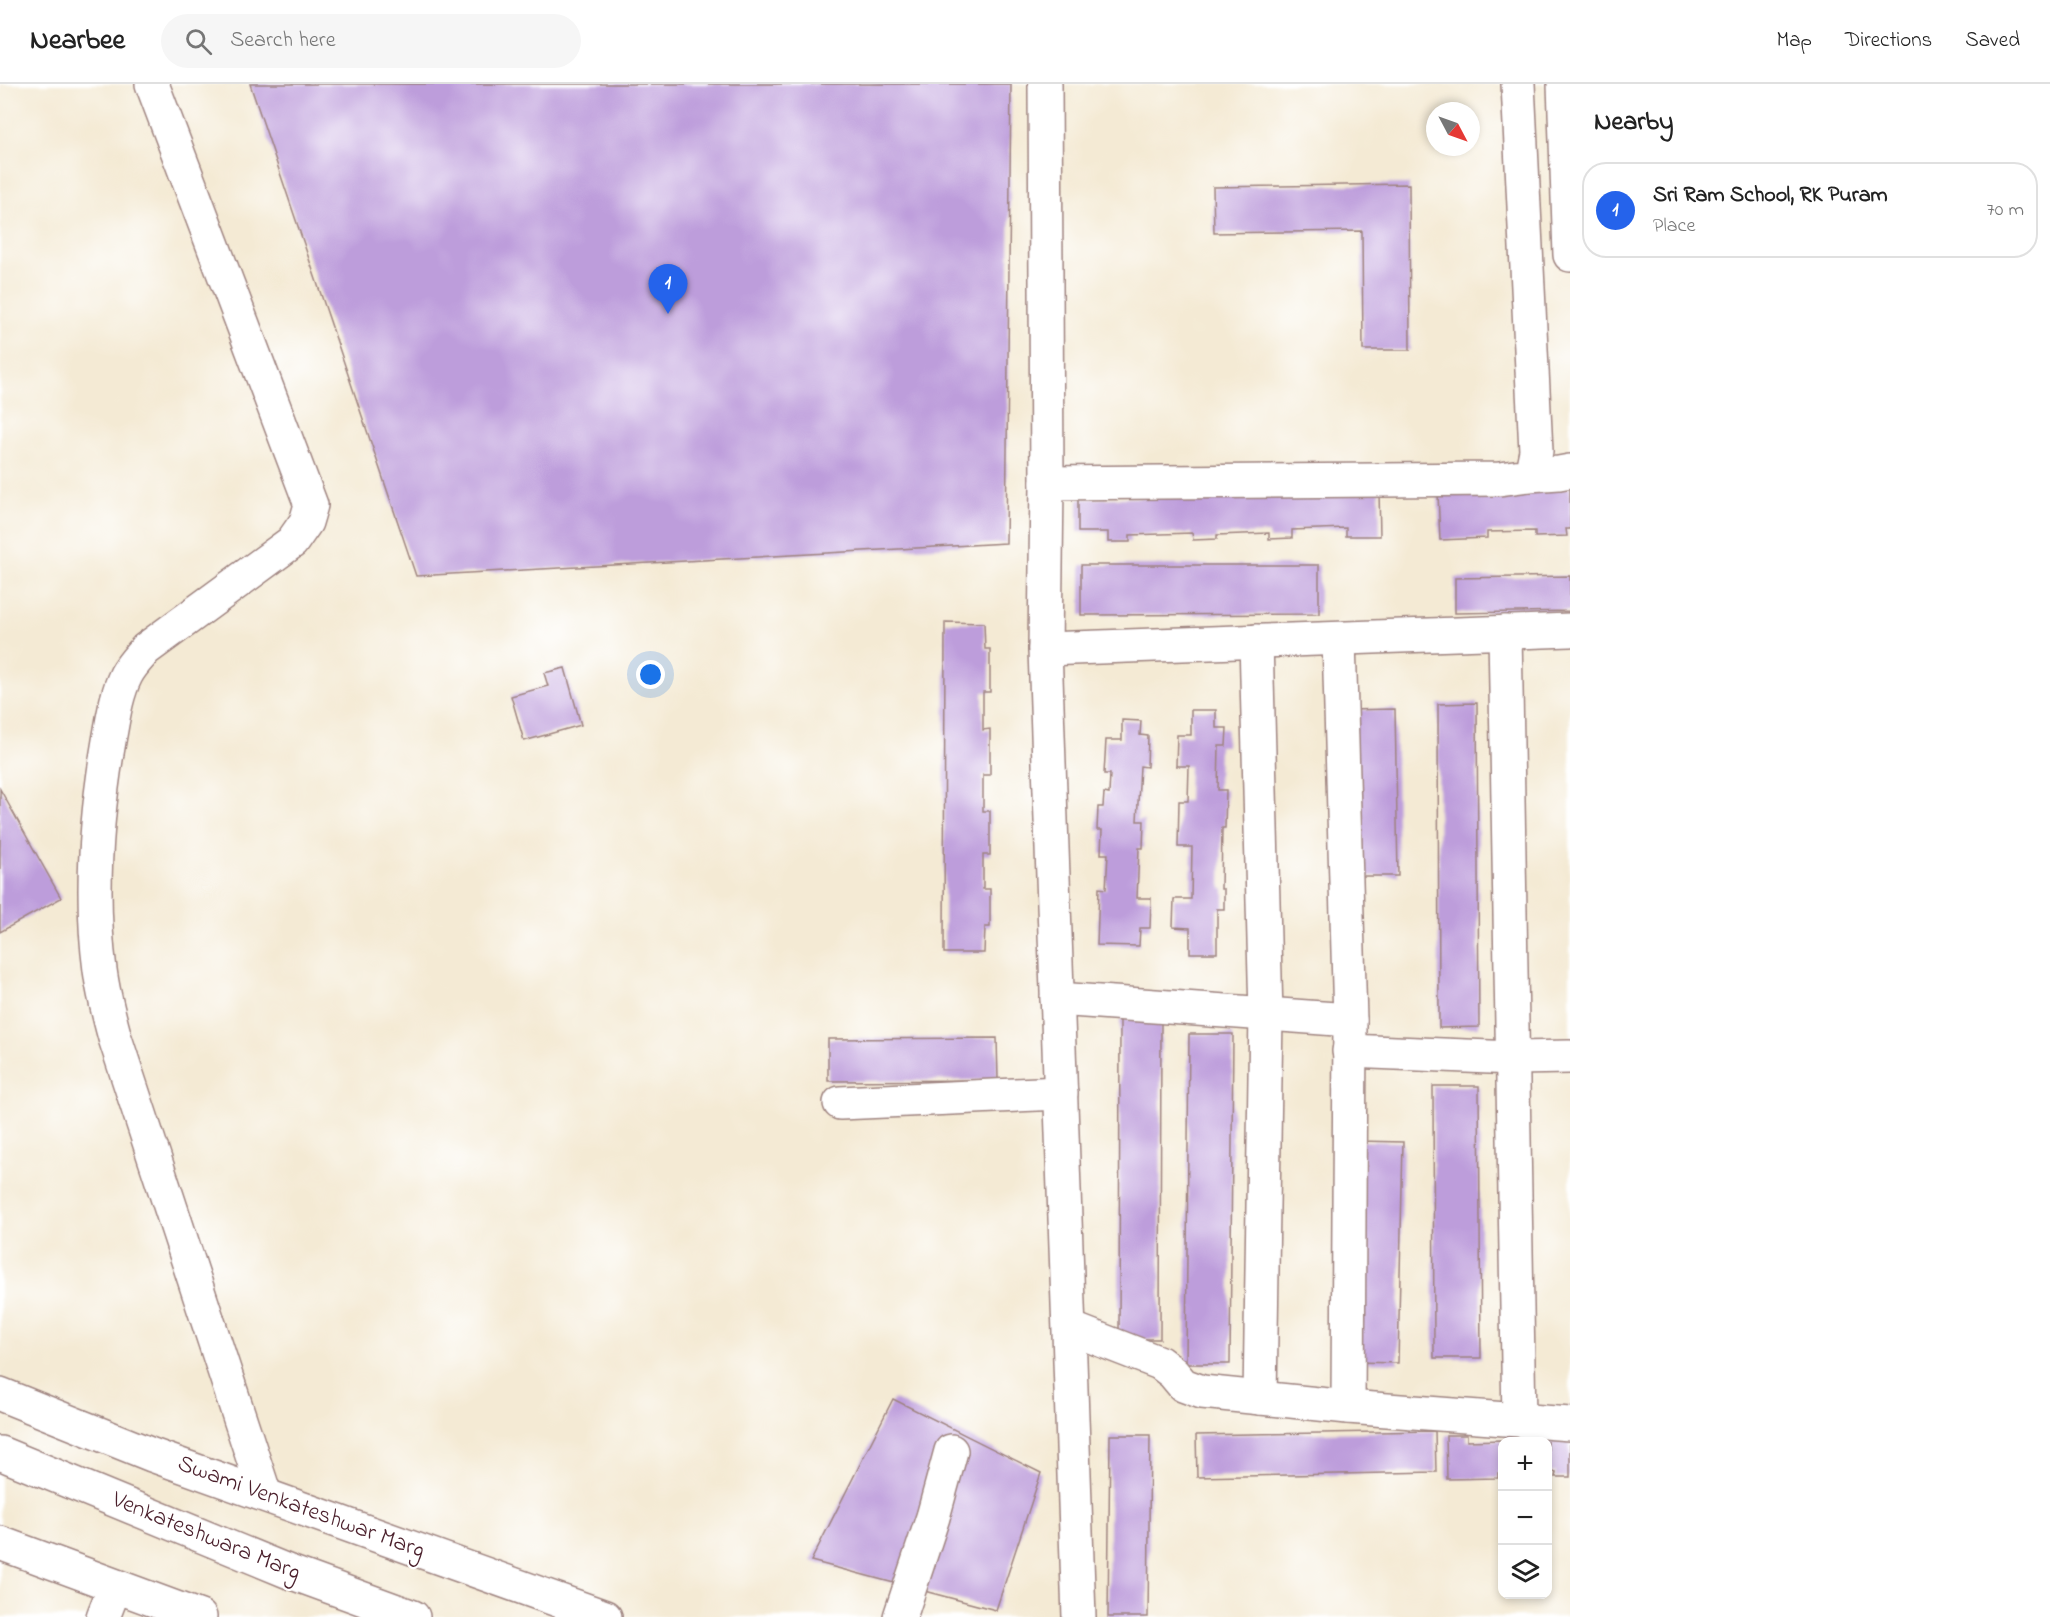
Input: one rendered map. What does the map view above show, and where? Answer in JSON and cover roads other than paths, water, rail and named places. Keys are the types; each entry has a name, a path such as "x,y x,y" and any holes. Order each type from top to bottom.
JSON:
{"street":[{"path":"152,84 311,506 306,522 292,542 146,649 126,675 114,717 99,810 96,884 100,968 115,1038 265,1495"},
{"path":"1045,84 1047,483 1045,649 1079,1617"},
{"path":"1518,84 1536,451 1529,475"},
{"path":"1564,84 1570,255"},
{"path":"1047,483 1499,479 1570,471"},
{"path":"1045,649 1570,630"},
{"path":"1505,633 1519,1420"},
{"path":"1339,639 1349,1035 1348,1407"},
{"path":"1256,641 1266,1014 1260,1398"},
{"path":"1057,999 1266,1014 1349,1035 1513,1058 1570,1057"},
{"path":"840,1103 1061,1093"},
{"path":"1070,1328 1160,1363 1183,1385 1202,1392 1348,1407 1570,1424"},
{"name":"Swami Venkateshwar Marg","path":"0,1394 153,1455 605,1617"},
{"path":"900,1617 933,1517 951,1450"},
{"name":"Venkateshwara Marg","path":"0,1453 287,1571 413,1617"},
{"path":"0,1543 200,1617"},
{"path":"103,1617 115,1586"}],"place":[{"name":"Sri Ram School, RK Puram","path":"668,314"}]}
